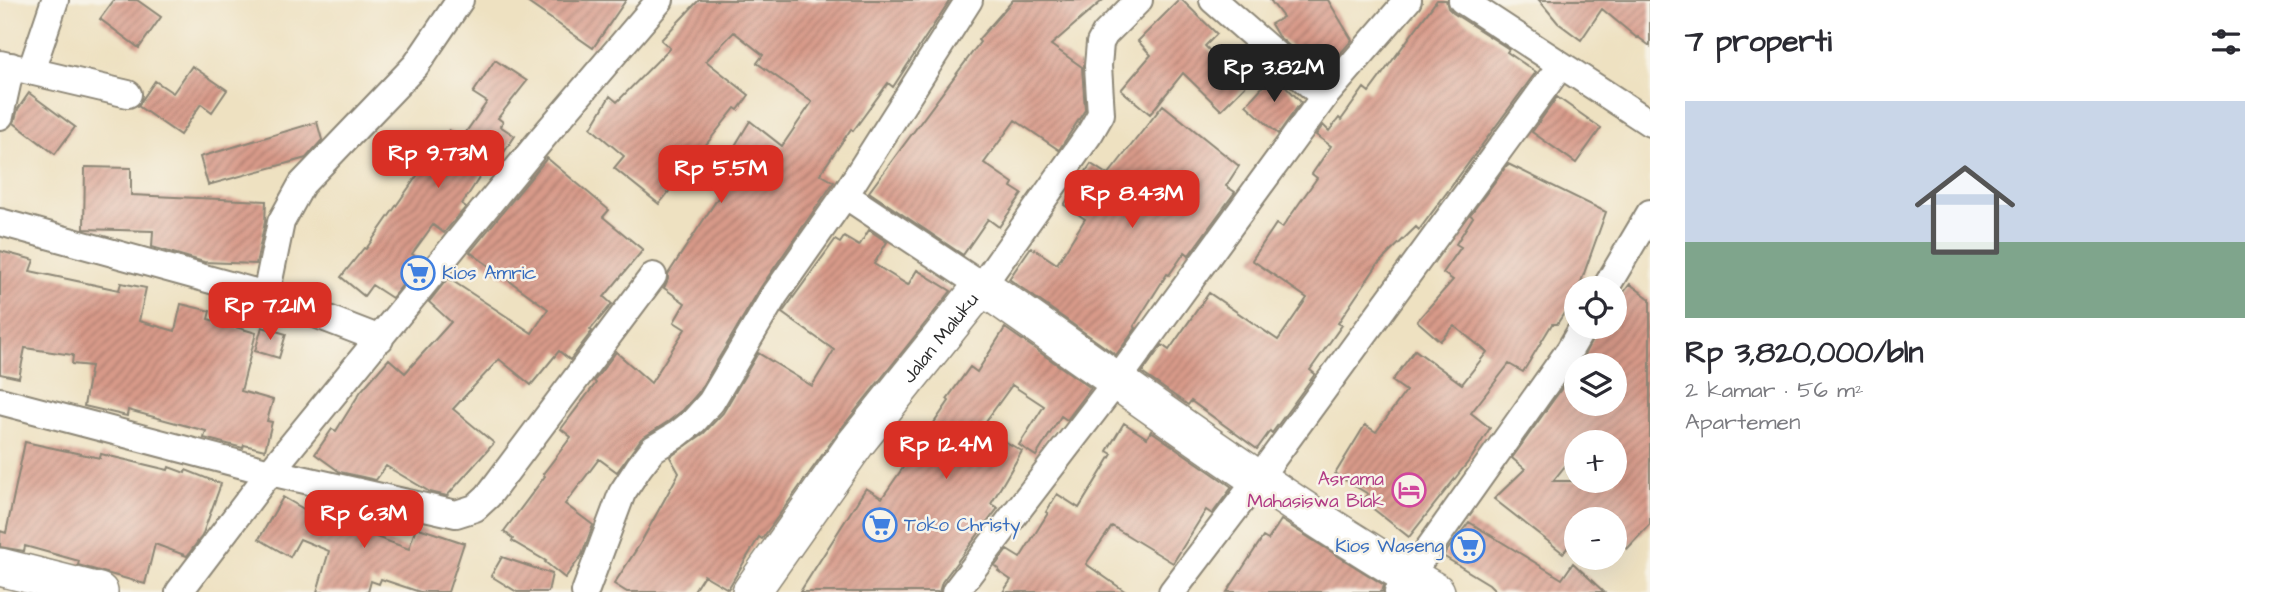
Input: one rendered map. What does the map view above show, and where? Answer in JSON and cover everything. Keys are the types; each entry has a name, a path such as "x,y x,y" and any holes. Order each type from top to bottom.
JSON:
{"main road":[{"path":"982,286 1116,382 1415,587"},
{"name":"Jalan Maluku","path":"751,592 856,443 982,286"},
{"path":"0,566 99,592"}],"street":[{"path":"0,116 14,67 55,0"},
{"path":"266,295 281,222 302,184 416,65 460,0"},
{"path":"179,592 270,472 544,136 660,0"},
{"path":"585,592 622,493 653,449 678,434 711,402 774,296 845,195 969,0"},
{"path":"845,195 982,286 1101,114 1098,66 1100,43 1105,34 1139,0"},
{"path":"1213,0 1324,97"},
{"path":"955,592 1116,382 1324,97 1408,0"},
{"path":"1462,0 1650,123"},
{"path":"1172,592 1561,65"},
{"path":"14,67 128,94"},
{"path":"1613,276 1650,213"},
{"path":"0,222 266,295 380,339"},
{"path":"0,401 270,472 456,514 475,508 488,496 653,276"},
{"path":"1415,587 1576,339"}],"building":[{"path":"114,0 137,0 161,17 139,48 100,19"},
{"path":"524,0 626,0 593,48"},
{"path":"699,0 950,0 893,87 888,83 853,131 851,129 820,174 834,182 761,287 698,393 683,410 641,439 617,472 599,459 565,504 593,525 582,555 565,578 546,561 512,541 504,531 571,437 561,429 616,352 651,383 685,329 674,322 685,303 664,288 668,274 733,175 722,167 750,121 782,146 812,102 757,63 763,55 734,32 706,61 749,95 738,110 735,108 659,204 614,168 624,156 591,128 610,96 617,102 670,48 661,40"},
{"path":"1013,0 1103,0 1051,45 1082,67 1085,110 1059,150 1015,120 984,163 1013,183 1011,187 1022,194 999,227 988,219 963,255 869,192 980,42 978,40"},
{"path":"1179,0 1217,34 1205,46 1246,85 1221,110 1183,73 1150,114 1121,90 1151,55 1138,41"},
{"path":"1270,0 1328,0 1352,40 1340,54 1316,69 1278,36 1271,24 1283,17"},
{"path":"1437,0 1446,0 1453,13 1509,49 1507,52 1536,72 1419,230 1416,227 1378,264 1338,323 1342,325 1310,370 1315,374 1257,449 1191,401 1188,405 1142,373 1162,345 1169,350 1209,293 1278,340 1307,298 1252,260 1276,224 1282,228 1317,178 1312,174 1331,146 1316,135 1323,125 1329,131 1339,118 1341,120 1364,88 1369,92"},
{"path":"1539,0 1650,0 1650,46 1602,9 1581,40 1558,23"},
{"path":"495,60 527,81 498,118 503,122 500,126 515,136 500,158 495,154 462,204 466,207 444,233 433,225 412,254 422,261 392,298 372,285 364,296 341,277 364,248 366,249 449,130 461,139 487,102 473,93"},
{"path":"192,66 227,90 212,112 201,104 180,135 138,106 155,81 173,93"},
{"path":"1274,74 1301,102 1278,134 1246,105"},
{"path":"29,93 75,127 55,154 14,123 18,109"},
{"path":"1557,97 1601,128 1576,163 1532,132"},
{"path":"1163,105 1239,166 1226,186 1235,192 1189,255 1185,252 1169,275 1167,274 1134,326 1136,328 1116,355 1009,279 1031,247 1057,264 1085,219 1064,205 1091,164 1108,175"},
{"path":"317,122 322,140 306,158 208,185 200,157"},
{"path":"547,158 609,210 603,217 643,250 604,297 612,304 570,360 559,351 531,385 499,359 453,409 494,443 447,496 430,492 386,466 376,480 340,472 315,454 332,429 336,431 361,391 389,359 405,373 451,322 429,302 448,278 532,333 548,309 470,252"},
{"path":"1508,164 1606,212 1583,276 1564,276 1564,313 1557,324 1552,324 1523,372 1509,364 1471,413 1490,428 1472,457 1409,537 1362,500 1368,494 1335,474 1365,425 1376,432 1406,391 1392,381 1415,350 1462,384 1487,352 1454,326 1440,341 1417,321 1453,280 1443,273 1461,247 1456,244 1473,217 1470,215"},
{"path":"85,167 131,168 131,195 266,201 265,222 256,264 204,262 152,247 153,231 84,229"},
{"path":"869,230 887,242 874,264 908,285 917,270 951,291 840,430 762,539 759,537 728,589 704,575 693,592 627,592 614,584 640,544 679,473 670,457 704,433 723,413 758,353 812,386 834,350 782,313 835,240 840,243 844,237 859,246"},
{"path":"0,251 34,260 30,271 119,290 121,283 146,288 139,321 175,331 181,304 210,311 208,319 256,333 241,391 273,400 267,421 272,422 265,450 244,445 243,448 204,438 206,431 128,410 127,416 84,406 91,366 72,364 73,355 25,348 19,378 0,374"},
{"path":"1630,284 1650,299 1650,524 1627,549 1627,507 1564,507 1563,553 1494,499 1525,469 1512,458 1564,385 1564,416 1627,416 1627,353 1585,353 1593,339 1627,339 1627,288"},
{"path":"262,327 286,334 279,358 255,351"},
{"path":"1005,328 1091,388 1067,420 1061,416 1036,456 1019,445 1044,406 1012,385 981,428 1022,451 991,504 998,508 942,582 939,592 800,592 866,488 882,498 970,367 977,372"},
{"path":"1124,423 1147,438 1151,431 1232,487 1212,514 1206,510 1173,563 1112,526 1086,564 1126,592 1003,592 1011,580 995,566 1007,550 1020,558 1057,494 1079,508 1112,454 1107,451"},
{"path":"25,442 100,458 101,454 168,470 169,467 185,473 186,470 221,484 202,536 187,556 155,544 145,584 78,565 79,561 25,546 24,551 0,547 0,531 6,533"},
{"path":"283,497 321,519 328,501 358,508 380,518 373,536 409,549 416,527 464,543 448,592 420,592 381,579 379,584 371,581 368,592 317,592 329,551 300,539 290,557 259,539"},
{"path":"1281,520 1384,585 1382,592 1227,592 1263,537 1268,540"},
{"path":"1469,522 1562,579 1568,570 1580,570 1604,592 1497,592 1489,584 1443,556"},
{"path":"502,557 552,574 548,592 517,592 491,576"}],"place":[{"name":"Kios Amric","path":"418,273"},
{"name":"Asrama Mahasiswa Biak","path":"1409,490"},
{"name":"Toko Christy","path":"880,525"},
{"name":"Kios Waseng","path":"1468,546"}]}
